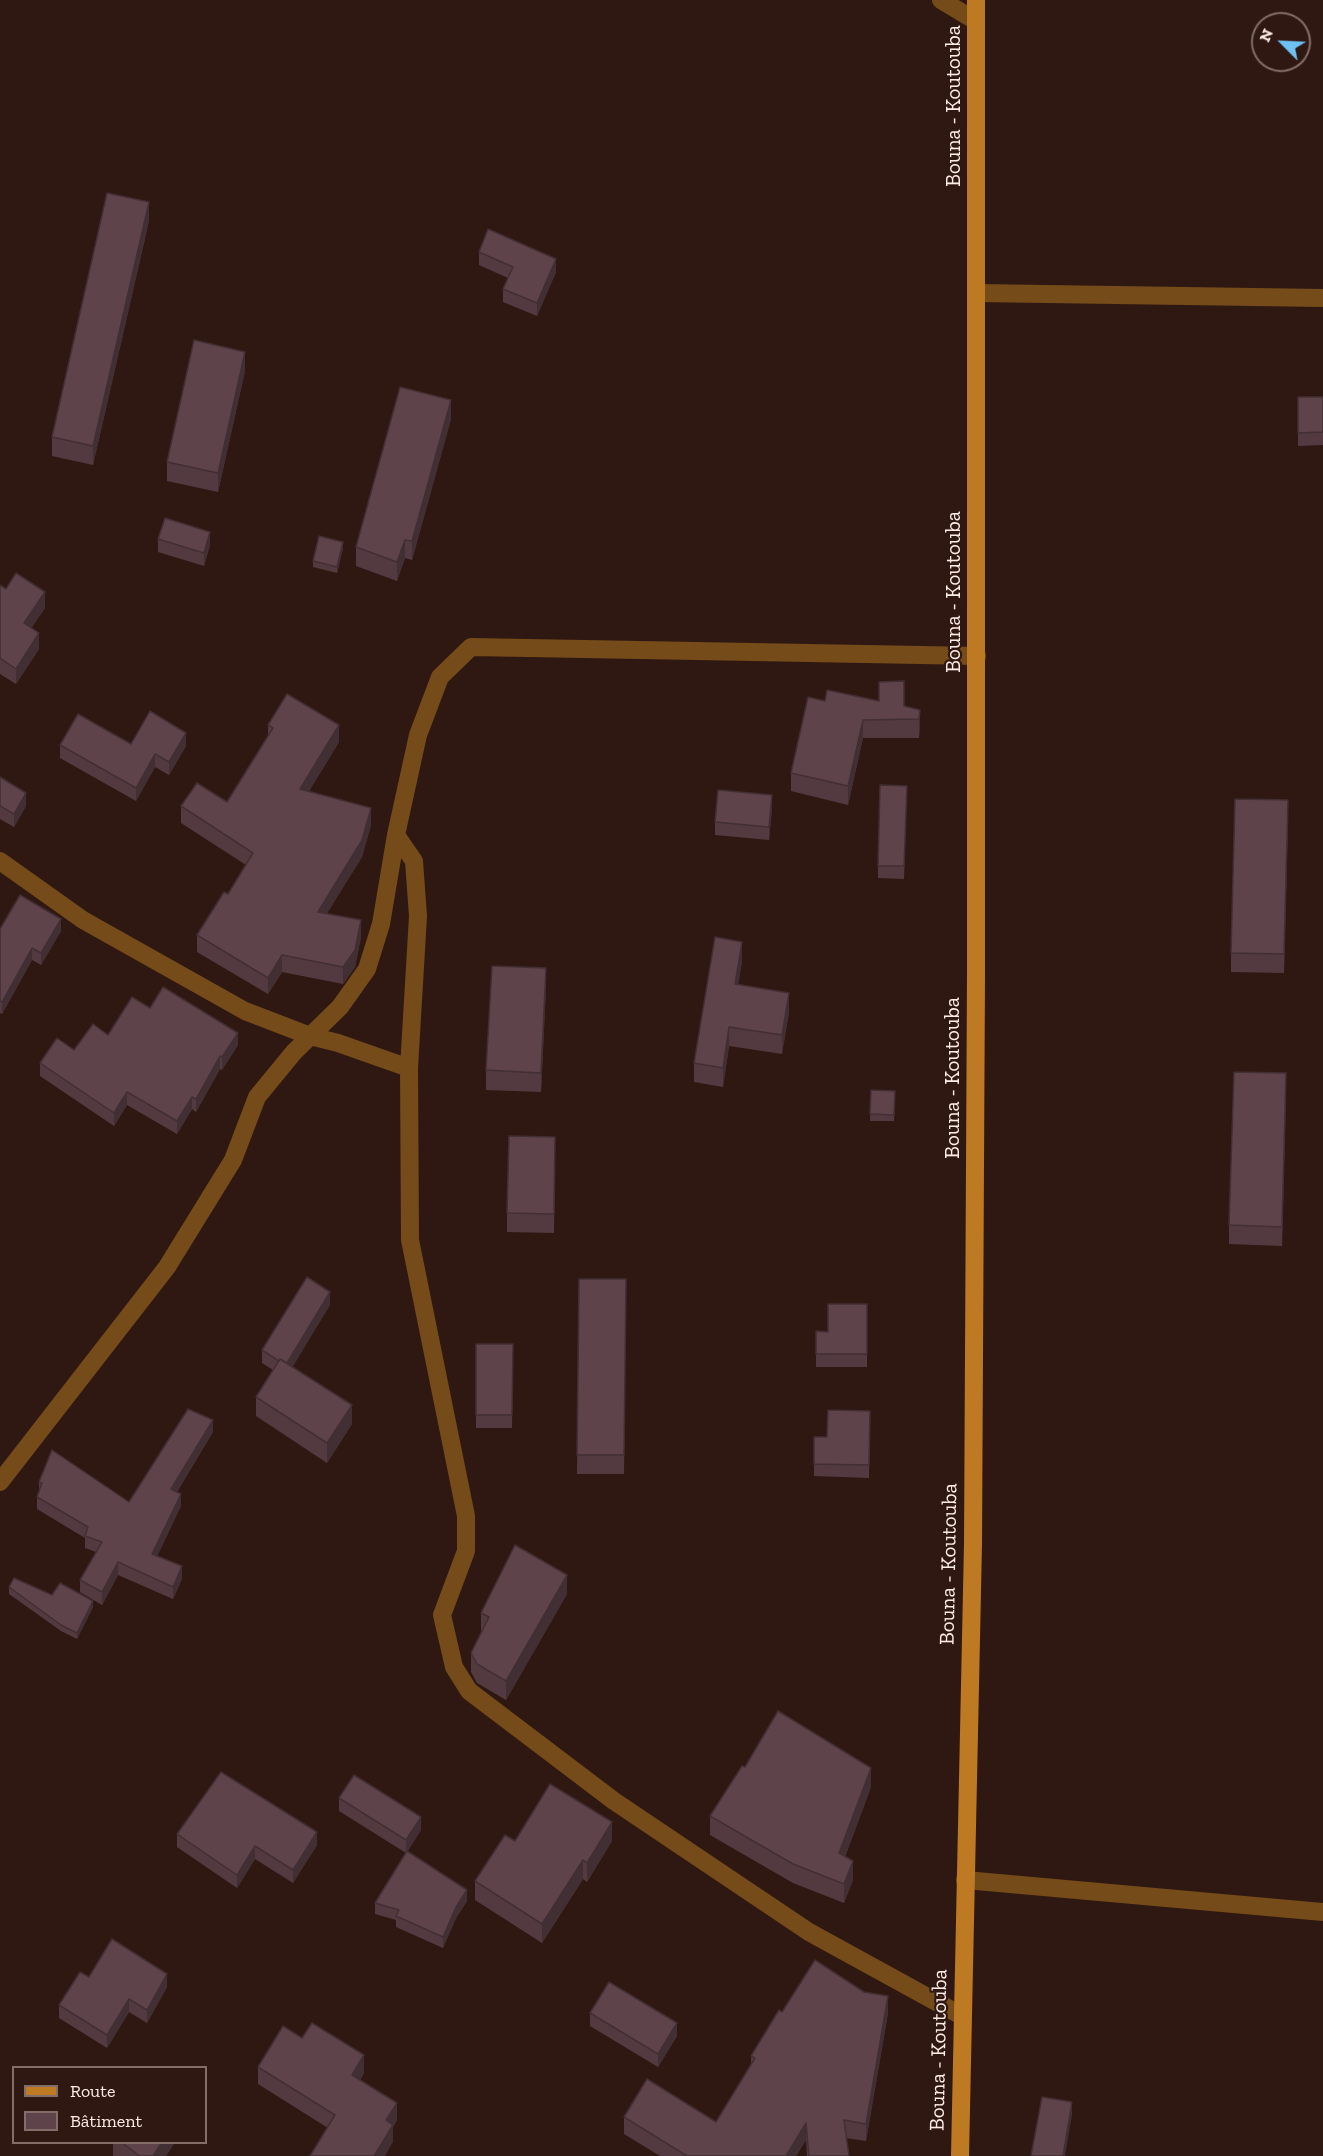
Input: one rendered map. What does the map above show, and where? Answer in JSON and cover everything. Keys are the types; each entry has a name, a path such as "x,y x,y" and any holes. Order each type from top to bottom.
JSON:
{"main road":[{"name":"Bouna - Koutouba","path":"960,2156 973,1532 976,0"}],"street":[{"path":"941,0 976,21"},
{"path":"977,293 1323,298"},
{"path":"0,1482 167,1266 233,1160 257,1097 294,1052 340,1007 367,969 381,924 396,835 418,735 440,677 471,647 976,656"},
{"path":"396,835 414,861 418,916 409,1068 410,1240 466,1516 466,1551 442,1616 454,1667 469,1691 614,1801 809,1932 962,2016"},
{"path":"0,861 83,920 245,1011 310,1036 338,1042 409,1068"},
{"path":"965,1880 1323,1912"}],"building":[{"path":"107,193 149,202 93,446 52,437"},
{"path":"488,229 556,259 537,303 503,289 513,267 479,252"},
{"path":"194,340 245,352 218,473 167,462"},
{"path":"400,387 451,400 412,541 405,540 397,562 356,547"},
{"path":"1298,397 1323,397 1323,432 1298,433"},
{"path":"165,518 210,532 204,553 158,539"},
{"path":"319,536 343,542 337,567 313,561"},
{"path":"16,573 45,592 24,623 39,633 16,669 0,658 0,585 6,589"},
{"path":"904,681 904,706 920,710 919,719 863,720 848,786 791,773 808,697 825,701 827,690 879,701 879,682"},
{"path":"287,694 339,725 300,789 371,808 362,840 318,912 361,920 355,950 343,967 282,955 268,978 197,935 224,892 228,894 253,853 181,806 197,783 227,802 273,728 268,725"},
{"path":"150,711 186,733 169,762 155,754 136,788 60,745 78,714 131,744"},
{"path":"0,777 26,793 14,814 0,806"},
{"path":"880,785 907,786 904,866 878,866"},
{"path":"718,790 772,795 769,827 715,822"},
{"path":"1235,799 1288,800 1284,954 1231,953"},
{"path":"20,895 61,919 41,953 32,948 2,1002 0,1001 0,929"},
{"path":"715,937 742,942 735,984 789,993 782,1035 729,1027 723,1068 694,1063"},
{"path":"492,966 546,968 541,1073 486,1070"},
{"path":"163,987 238,1033 222,1057 220,1056 196,1099 192,1097 177,1121 127,1092 114,1113 40,1063 57,1038 74,1050 93,1024 108,1035 132,997 150,1008"},
{"path":"1234,1072 1286,1073 1282,1227 1229,1225"},
{"path":"871,1090 895,1091 894,1115 870,1114"},
{"path":"509,1136 555,1137 554,1214 507,1213"},
{"path":"307,1277 330,1292 287,1363 280,1359 279,1361 262,1350"},
{"path":"579,1279 626,1279 624,1455 577,1455"},
{"path":"828,1304 867,1304 867,1354 816,1354 816,1331 828,1332"},
{"path":"476,1344 513,1344 512,1415 476,1415"},
{"path":"280,1359 352,1405 327,1443 256,1397"},
{"path":"188,1409 213,1420 171,1489 181,1494 152,1554 182,1566 173,1587 118,1562 102,1592 80,1580 102,1542 85,1536 88,1527 37,1497 42,1483 39,1482 52,1450 129,1502"},
{"path":"828,1410 870,1411 869,1465 814,1464 814,1437 827,1437"},
{"path":"515,1545 567,1575 506,1681 477,1664 471,1653 489,1617 481,1613"},
{"path":"14,1578 52,1595 60,1583 93,1601 77,1633 61,1625 9,1587"},
{"path":"778,1711 871,1768 839,1853 853,1861 844,1884 793,1864 710,1816 742,1766 745,1767"},
{"path":"221,1772 317,1832 293,1870 255,1846 237,1875 177,1834"},
{"path":"354,1775 421,1817 406,1840 339,1798"},
{"path":"550,1784 612,1822 587,1863 583,1860 542,1924 475,1881 505,1835 515,1841"},
{"path":"407,1851 467,1890 456,1907 443,1937 396,1916 399,1910 375,1903"},
{"path":"112,1939 167,1974 147,2010 129,1999 107,2035 59,2005 80,1972 89,1977"},
{"path":"815,1960 864,1992 888,1996 866,2124 844,2120 849,2156 809,2156 806,2123 786,2156 687,2156 624,2117 647,2079 716,2122 755,2058 751,2056 779,2010 782,2012"},
{"path":"609,1982 677,2023 658,2054 590,2013"},
{"path":"312,2023 364,2055 352,2075 397,2103 386,2120 393,2125 374,2156 310,2156 335,2115 258,2067 283,2026 302,2038"},
{"path":"1042,2097 1072,2102 1063,2156 1031,2156"},
{"path":"124,2144 161,2144 153,2156 140,2156"}]}
